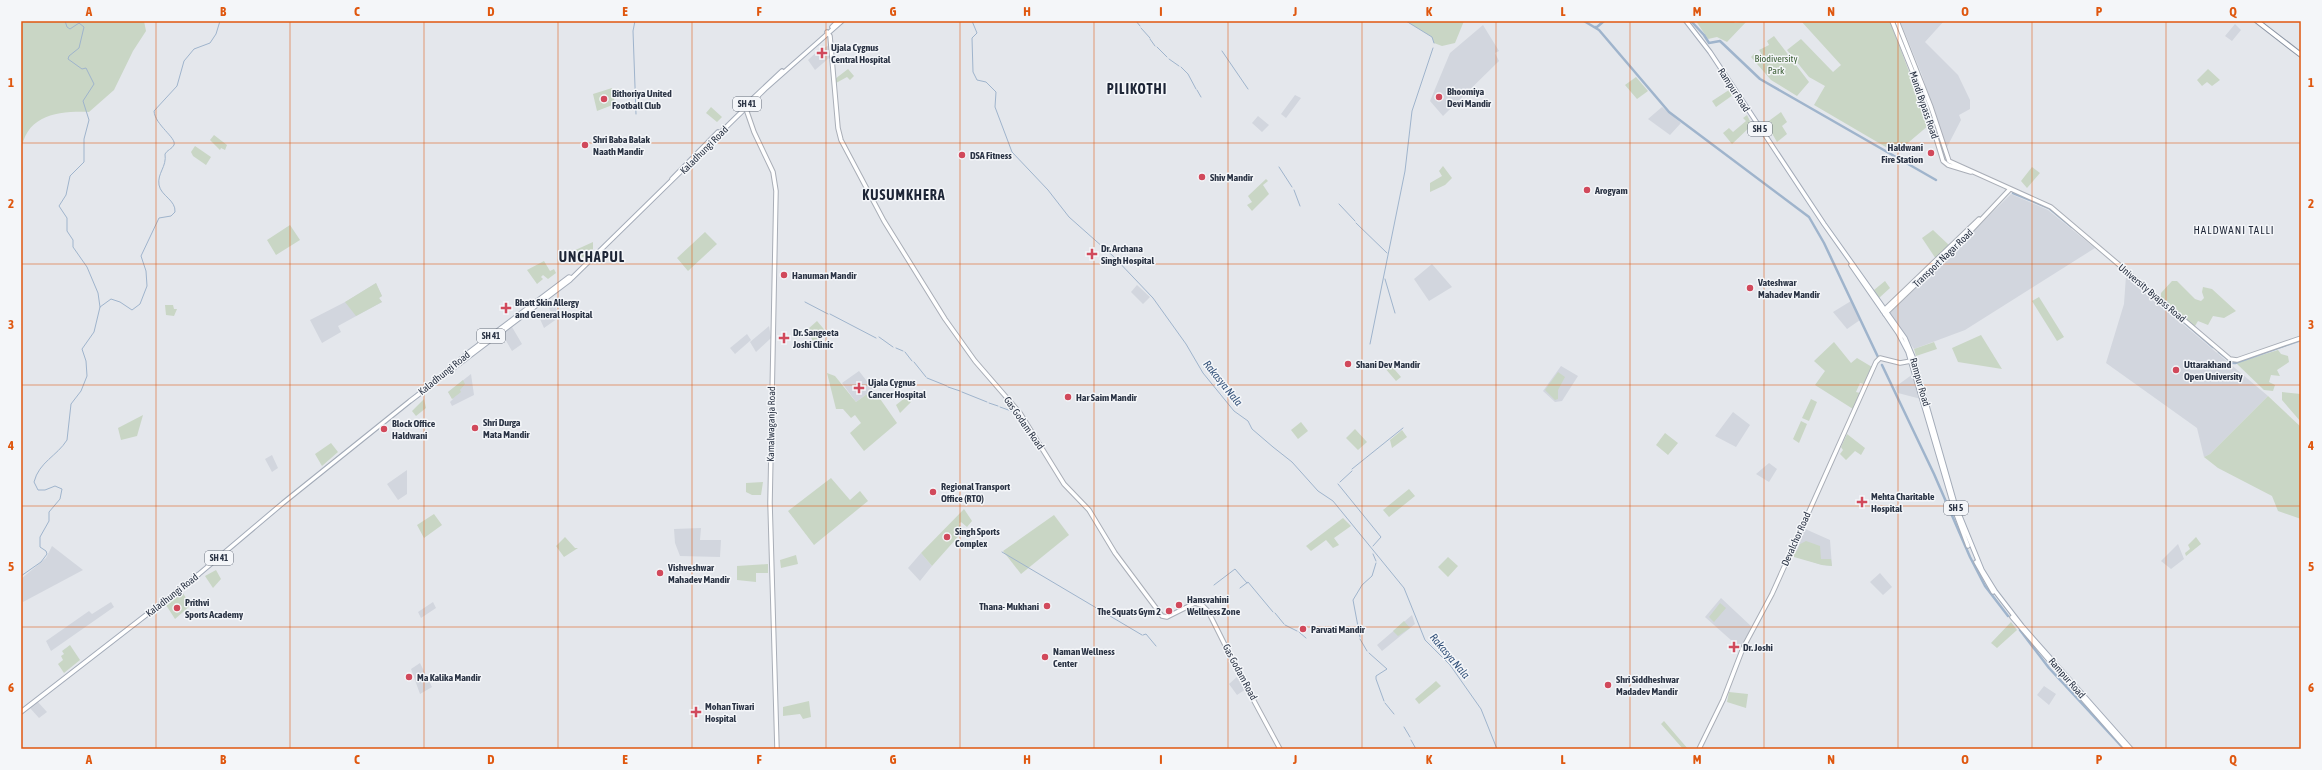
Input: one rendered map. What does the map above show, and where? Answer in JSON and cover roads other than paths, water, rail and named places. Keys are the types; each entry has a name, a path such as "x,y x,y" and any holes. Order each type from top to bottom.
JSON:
{"highway":[{"path":"2257,21 2301,55"}],"main road":[{"name":"Kaladhungi Road","path":"828,33 838,21"},
{"name":"Kaladhungi Road","path":"21,712 200,574 283,503 446,372 572,278 594,259 624,228 637,212 662,190 746,106 795,61 842,21"},
{"name":"Rampur Road","path":"1686,21 1706,48 1903,339 1912,360 1946,486 1960,525 1978,567 2004,608 2131,749"},
{"name":"Mandi Bypass Road","path":"1892,21 1926,105 1943,161 1948,165 1971,172"},
{"name":"Mandi Bypass Road","path":"1897,21 1931,107 1947,158 1971,172 2010,190"},
{"name":"Gas Godam Road","path":"828,33 834,102 841,140 884,221 939,309 975,361 1020,413 1064,484 1089,510 1115,553 1162,616 1167,617 1195,603 1202,605 1208,611 1240,676 1280,749"},
{"name":"Kamalwaganja Road","path":"746,106 754,132 773,172 776,190 770,503 777,749"},
{"name":"Transport Nagar Road","path":"1886,312 2010,190"},
{"name":"University Byapss Road","path":"2010,190 2054,210 2230,359 2237,360 2301,338"},
{"name":"Devalchor Road","path":"1699,749 1723,700 1743,648 1772,594 1876,362 1880,358 1900,363 1912,360"},
{"path":"2083,697 2127,749"}],"waterway":[{"path":"65,21 67,27 70,29 79,23 84,27 79,48 69,56 68,59 82,69 86,68 94,84 83,101 89,120 84,139 84,162 70,176 66,195 59,206 67,218 67,231 73,240 73,247 87,267 98,293 100,307"},
{"path":"21,576 41,562 47,554 46,551 40,547 40,537 49,521 49,512 60,499 62,489 55,486 45,490 38,490 34,482 40,469 67,440 71,404 81,391 87,376 86,361 82,349 94,332 100,307 111,299 120,302 132,310 140,304 147,286 146,271 141,256 159,218 171,216 175,212 173,204 162,192 159,185 159,177 165,163 165,154 174,145 174,142 158,121 154,111 177,86 184,61 194,49 210,43 216,34 220,21"},
{"path":"635,21 633,31 636,114"},
{"name":"Rakasya Nala","path":"972,21 977,33 972,38 973,72 977,80 986,82 996,92 995,107 1012,152 1048,190 1069,217 1113,256 1153,298 1186,344 1203,373 1234,411 1248,421 1252,429 1292,462 1318,491 1333,501 1404,588 1425,640 1450,665 1481,709 1497,749"},
{"path":"1136,21 1140,26"},
{"path":"1406,21 1432,37 1434,43"},
{"path":"1584,21 1599,30 1669,112 1809,217 1824,243 1878,357"},
{"path":"1594,27 1597,27 1604,21"},
{"path":"1691,21 1709,43 1720,41 1760,79 1936,180"},
{"path":"1141,28 1150,38"},
{"path":"1150,39 1155,46"},
{"path":"1157,47 1167,57"},
{"path":"1370,344 1405,171 1412,111 1433,48"},
{"path":"1222,51 1248,89"},
{"path":"1169,59 1179,66"},
{"path":"1181,67 1188,74 1196,89"},
{"path":"1197,90 1201,97"},
{"path":"1279,167 1292,187"},
{"path":"1294,190 1300,206"},
{"path":"2013,193 2049,208 2072,227"},
{"path":"1339,204 1355,221"},
{"path":"1356,223 1387,253"},
{"path":"1385,279 1395,313"},
{"path":"805,302 828,314"},
{"path":"2162,303 2213,347"},
{"path":"830,314 876,338"},
{"path":"879,337 893,347"},
{"path":"2235,363 2301,340"},
{"path":"896,348 903,351"},
{"path":"905,352 912,361"},
{"path":"2219,352 2233,363"},
{"path":"914,362 926,377"},
{"path":"1882,365 1934,474 1970,557 1985,586 2008,616"},
{"path":"927,378 947,386"},
{"path":"948,387 960,391"},
{"path":"962,392 987,402"},
{"path":"989,403 998,406"},
{"path":"1000,407 1014,412"},
{"path":"1352,469 1403,428"},
{"path":"1340,482 1352,471"},
{"path":"1338,484 1381,537 1373,546"},
{"path":"1002,552 1142,635"},
{"path":"1373,554 1376,561"},
{"path":"1360,637 1353,600 1362,585 1372,576 1376,563"},
{"path":"1214,585 1235,569 1247,583"},
{"path":"1240,588 1248,582 1273,612"},
{"path":"1275,613 1284,624"},
{"path":"1285,625 1297,631"},
{"path":"2020,630 2049,668 2124,749"},
{"path":"1299,632 1306,638"},
{"path":"1143,635 1146,634 1156,646"},
{"path":"1360,639 1367,651"},
{"path":"1369,653 1387,669 1376,676 1384,701"},
{"path":"1385,703 1394,714"},
{"path":"1404,727 1410,737"},
{"path":"1411,740 1416,749"}],"place":[{"name":"Ujala Cygnus Central Hospital","path":"822,53"},
{"name":"Bhoomiya Devi Mandir","path":"1439,97"},
{"name":"Bithoriya United Football Club","path":"604,99"},
{"name":"Shri Baba Balak Naath Mandir","path":"585,145"},
{"name":"Haldwani Fire Station","path":"1931,153"},
{"name":"DSA Fitness","path":"962,155"},
{"name":"Shiv Mandir","path":"1202,177"},
{"name":"Arogyam","path":"1587,190"},
{"name":"Dr. Archana Singh Hospital","path":"1092,254"},
{"name":"Hanuman Mandir","path":"784,275"},
{"name":"Vateshwar Mahadev Mandir","path":"1750,288"},
{"name":"Bhatt Skin Allergy and General Hospital","path":"506,308"},
{"name":"Dr. Sangeeta Joshi Clinic","path":"784,338"},
{"name":"Shani Dev Mandir","path":"1348,364"},
{"name":"Uttarakhand Open University","path":"2176,370"},
{"name":"Ujala Cygnus Cancer Hospital","path":"859,388"},
{"name":"Har Saim Mandir","path":"1068,397"},
{"name":"Shri Durga Mata Mandir","path":"475,428"},
{"name":"Block Office Haldwani","path":"384,429"},
{"name":"Regional Transport Office (RTO)","path":"933,492"},
{"name":"Mehta Charitable Hospital","path":"1862,502"},
{"name":"Singh Sports Complex","path":"947,537"},
{"name":"Vishveshwar Mahadev Mandir","path":"660,573"},
{"name":"Hansvahini Wellness Zone","path":"1179,605"},
{"name":"Thana- Mukhani","path":"1047,606"},
{"name":"Prithvi Sports Academy","path":"177,608"},
{"name":"The Squats Gym 2","path":"1169,611"},
{"name":"Parvati Mandir","path":"1303,629"},
{"name":"Dr. Joshi","path":"1734,647"},
{"name":"Naman Wellness Center","path":"1045,657"},
{"name":"Ma Kalika Mandir","path":"409,677"},
{"name":"Shri Siddheshwar Madadev Mandir","path":"1608,685"},
{"name":"Mohan Tiwari Hospital","path":"696,712"}],"district":[{"name":"PILIKOTHI","path":"1137,89"},
{"name":"KUSUMKHERA","path":"904,195"},
{"name":"HALDWANI TALLI","path":"2234,230"},
{"name":"UNCHAPUL","path":"592,257"}],"park label":[{"name":"Biodiversity Park","path":"1776,64"}]}
